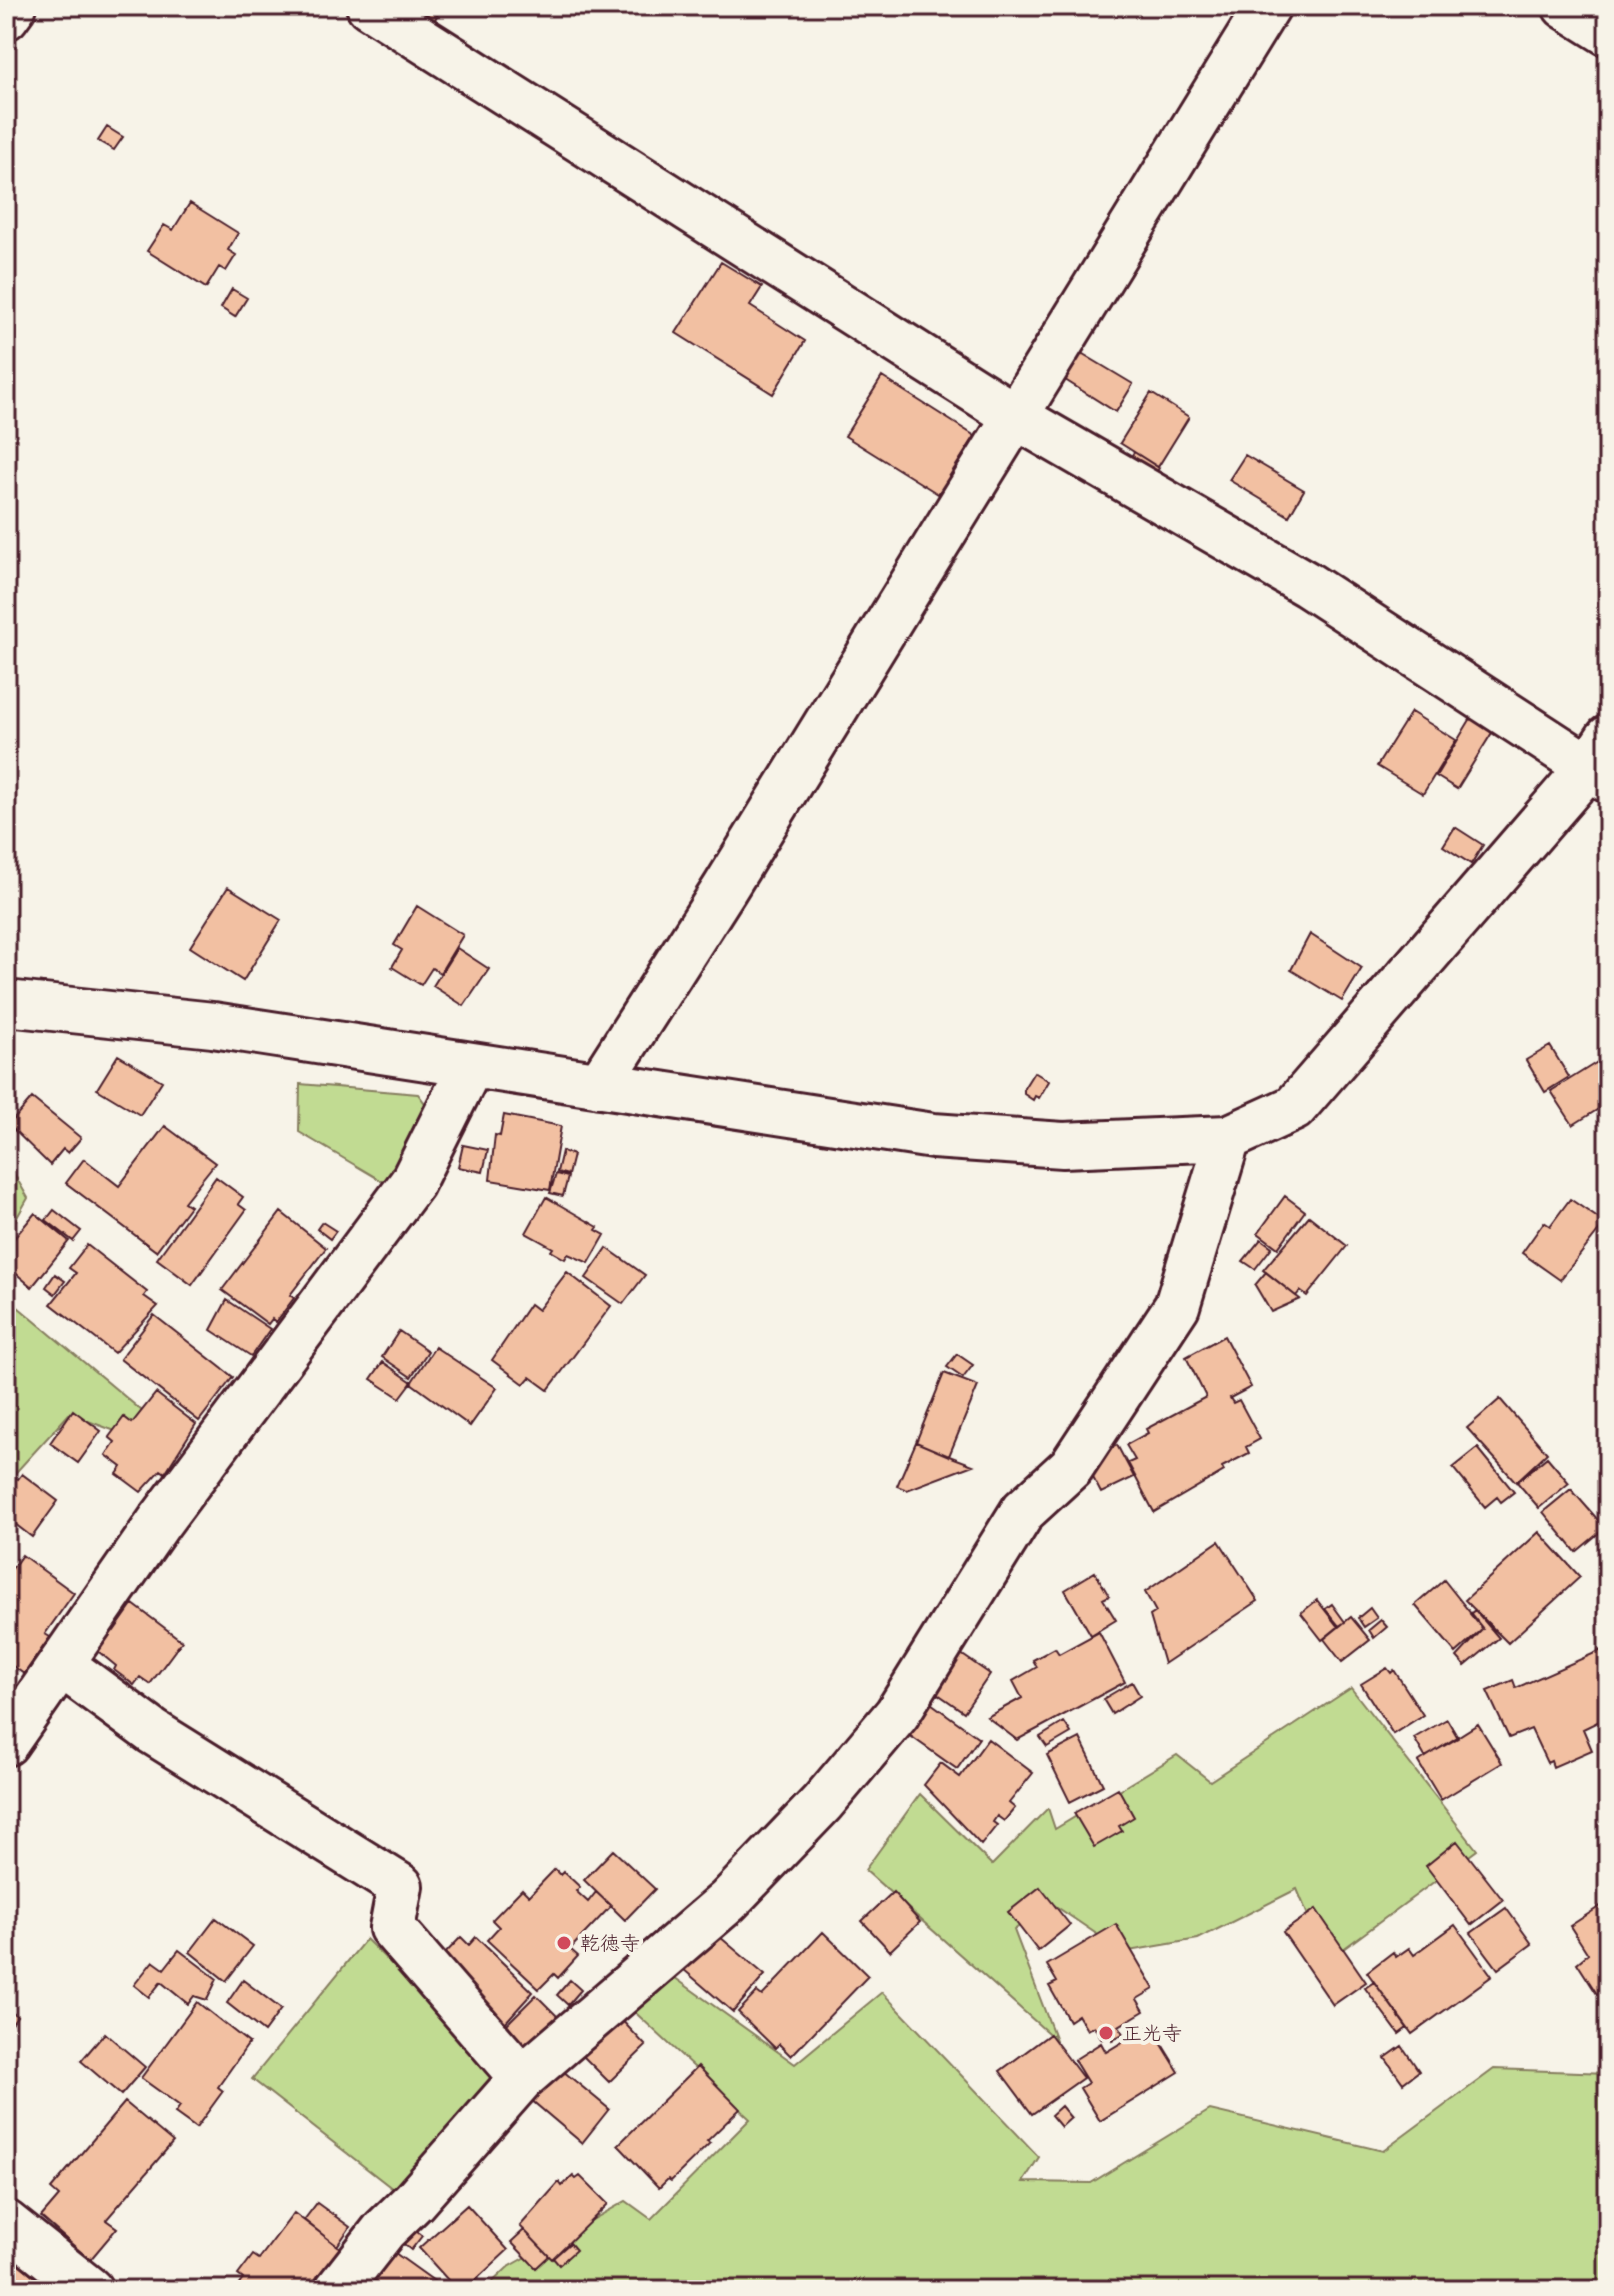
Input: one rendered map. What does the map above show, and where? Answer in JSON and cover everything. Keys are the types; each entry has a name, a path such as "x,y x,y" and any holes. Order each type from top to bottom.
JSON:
{"street":[{"path":"6,17 14,6"},
{"path":"6,1003 213,1025 933,1136 1063,1145 1228,1138 1294,1108 1601,762 1308,585 1015,416 369,6"},
{"path":"599,1085 725,888 1268,6"},
{"path":"1565,6 1608,33"},
{"path":"6,1743 160,1521 412,1183 470,1067"},
{"path":"337,2290 384,2230 414,2201 522,2078 728,1901 822,1803 897,1714 1023,1511 1071,1467 1177,1306 1228,1138"},
{"path":"62,1665 153,1732 400,1886 392,1928 522,2078"},
{"path":"6,2223 90,2290"}],"green space":[{"path":"300,1084 418,1094 433,1114 387,1184 299,1132"},
{"path":"6,1160 28,1198 6,1237"},
{"path":"6,1297 142,1411 126,1435 69,1414 9,1480"},
{"path":"1351,1688 1477,1850 1327,1961 1297,1889 1198,1939 1123,1952 1051,1903 1014,1930 1056,2040 865,1870 920,1794 992,1865 1048,1808 1055,1829 1177,1755 1210,1781"},
{"path":"366,1939 499,2070 417,2171 393,2189 252,2079"},
{"path":"664,1970 795,2064 882,1992 1039,2157 1023,2182 1091,2183 1210,2110 1383,2151 1494,2069 1608,2073 1608,2290 484,2290 507,2268 626,2201 651,2219 750,2119 626,2004"}],"building":[{"path":"403,6 443,6 432,24"},
{"path":"107,127 123,137 114,150 98,141"},
{"path":"190,203 238,233 228,250 236,255 226,271 219,267 206,288 147,251 164,225 173,230"},
{"path":"721,262 762,287 750,306 805,341 773,394 676,333"},
{"path":"232,289 247,298 235,317 221,308"},
{"path":"1078,351 1133,384 1116,412 1062,378"},
{"path":"882,377 975,436 938,494 845,436"},
{"path":"1151,393 1189,417 1158,467 1120,443"},
{"path":"1134,452 1159,468 1151,480 1127,464"},
{"path":"1245,455 1304,490 1289,516 1229,480"},
{"path":"1411,712 1456,740 1423,794 1377,766"},
{"path":"1471,718 1493,731 1457,789 1436,776"},
{"path":"1455,827 1483,845 1471,864 1443,846"},
{"path":"228,887 281,920 243,981 190,947"},
{"path":"417,906 463,935 440,973 432,968 421,985 392,967 402,950 394,945"},
{"path":"1310,934 1362,968 1342,1001 1291,970"},
{"path":"457,948 489,969 464,1006 433,986"},
{"path":"1550,1046 1569,1077 1545,1092 1526,1060"},
{"path":"118,1055 162,1081 140,1115 97,1089"},
{"path":"1599,1061 1608,1075 1608,1103 1573,1125 1551,1091"},
{"path":"1034,1072 1049,1081 1039,1098 1035,1096 1033,1100 1024,1094 1024,1088"},
{"path":"32,1098 81,1138 68,1153 63,1149 50,1165 9,1125"},
{"path":"504,1115 561,1126 550,1190 490,1180 495,1135 500,1136"},
{"path":"165,1126 215,1163 184,1202 190,1206 156,1251 66,1183 84,1159 119,1186"},
{"path":"463,1145 488,1150 483,1172 458,1167"},
{"path":"562,1151 573,1155 568,1175 557,1172"},
{"path":"556,1174 568,1177 563,1196 550,1193"},
{"path":"216,1177 243,1197 238,1204 246,1210 192,1285 157,1259"},
{"path":"1285,1196 1305,1211 1278,1248 1258,1233"},
{"path":"546,1197 598,1227 596,1230 605,1235 589,1263 568,1254 565,1259 551,1251 553,1248 526,1233"},
{"path":"1570,1199 1605,1223 1560,1280 1522,1253 1544,1222 1550,1226"},
{"path":"54,1210 81,1231 73,1241 46,1220"},
{"path":"281,1212 326,1248 290,1295 294,1298 276,1322 272,1319 268,1324 222,1290"},
{"path":"35,1213 69,1241 32,1287 6,1265 6,1248"},
{"path":"1309,1216 1347,1246 1307,1296 1300,1291 1296,1296 1263,1270"},
{"path":"322,1222 336,1231 330,1239 317,1229"},
{"path":"1261,1239 1272,1247 1255,1269 1243,1261"},
{"path":"87,1245 147,1292 144,1296 158,1306 114,1353 51,1304 76,1273 69,1268"},
{"path":"607,1248 645,1275 623,1304 586,1278"},
{"path":"567,1272 611,1306 548,1390 530,1377 524,1384 492,1360 530,1304 538,1310"},
{"path":"1266,1272 1300,1299 1271,1312 1255,1285"},
{"path":"55,1274 65,1281 55,1294 46,1287"},
{"path":"227,1300 270,1329 251,1356 211,1330"},
{"path":"154,1315 233,1377 199,1421 120,1359"},
{"path":"399,1331 428,1351 411,1377 382,1357"},
{"path":"1224,1336 1251,1387 1230,1398 1233,1403 1239,1400 1260,1439 1246,1447 1249,1453 1222,1467 1224,1471 1154,1512 1128,1463 1135,1460 1126,1445 1148,1433 1146,1429 1206,1397 1186,1357"},
{"path":"435,1347 497,1388 470,1426 411,1383"},
{"path":"957,1354 973,1365 963,1378 947,1367"},
{"path":"383,1362 412,1382 400,1398 371,1379"},
{"path":"944,1373 978,1386 949,1456 916,1442"},
{"path":"156,1393 196,1424 165,1473 161,1470 141,1492 117,1474 122,1467 106,1455 115,1442 109,1437 124,1417 132,1423"},
{"path":"1500,1399 1547,1453 1516,1482 1467,1428"},
{"path":"73,1410 101,1431 78,1463 50,1443"},
{"path":"916,1442 973,1465 907,1490 897,1486"},
{"path":"1117,1445 1134,1477 1101,1493 1085,1462"},
{"path":"1478,1448 1514,1492 1501,1502 1497,1497 1485,1507 1453,1468"},
{"path":"1547,1457 1569,1483 1539,1508 1517,1482"},
{"path":"6,1470 18,1479 22,1474 58,1501 32,1537 6,1517"},
{"path":"1571,1489 1605,1528 1576,1552 1543,1512"},
{"path":"1539,1532 1580,1577 1508,1643 1465,1600"},
{"path":"1219,1541 1258,1601 1164,1664 1150,1616 1156,1612 1145,1592"},
{"path":"22,1555 74,1593 45,1634 50,1637 24,1674 6,1661 6,1577"},
{"path":"1095,1572 1109,1596 1103,1599 1116,1620 1091,1635 1065,1590"},
{"path":"1444,1580 1483,1629 1456,1653 1415,1605"},
{"path":"1317,1600 1338,1627 1322,1640 1301,1613"},
{"path":"133,1604 182,1641 150,1684 140,1677 134,1685 114,1670 116,1666 93,1647 108,1627 114,1631"},
{"path":"1332,1604 1345,1622 1339,1626 1325,1609"},
{"path":"1370,1608 1377,1618 1364,1627 1358,1618"},
{"path":"1475,1610 1499,1638 1465,1666 1457,1657 1483,1629 1470,1614"},
{"path":"1351,1617 1370,1640 1342,1662 1324,1639"},
{"path":"1381,1620 1387,1627 1374,1638 1369,1630"},
{"path":"1099,1632 1125,1682 1017,1740 987,1717 1022,1698 1013,1681 1037,1667 1033,1660 1055,1648 1059,1654"},
{"path":"951,1647 990,1674 964,1712 925,1685"},
{"path":"1606,1648 1608,1717 1583,1729 1592,1750 1553,1767 1551,1761 1547,1763 1531,1729 1509,1738 1487,1691 1513,1680 1516,1688"},
{"path":"1387,1668 1391,1673 1394,1670 1423,1715 1393,1734 1361,1684"},
{"path":"1132,1682 1140,1696 1112,1714 1103,1699"},
{"path":"917,1693 979,1738 957,1769 895,1725"},
{"path":"1447,1719 1458,1738 1425,1757 1414,1738"},
{"path":"1064,1722 1071,1733 1047,1747 1040,1737"},
{"path":"1478,1724 1502,1763 1441,1800 1418,1762"},
{"path":"1080,1738 1103,1785 1070,1802 1047,1755"},
{"path":"988,1739 1033,1773 1009,1803 1015,1808 1004,1821 997,1816 993,1822 997,1825 981,1845 924,1785 941,1763 960,1777"},
{"path":"1118,1788 1134,1817 1119,1826 1122,1831 1094,1847 1074,1813"},
{"path":"1457,1841 1503,1900 1471,1925 1426,1866"},
{"path":"613,1850 655,1889 625,1920 584,1880"},
{"path":"555,1869 561,1875 564,1872 580,1887 576,1891 588,1902 596,1892 611,1906 570,1949 578,1956 558,1978 554,1974 539,1989 487,1940 499,1927 492,1920 522,1889 529,1896"},
{"path":"1040,1887 1070,1925 1038,1951 1008,1912"},
{"path":"893,1892 920,1922 890,1951 862,1921"},
{"path":"1608,1901 1608,1987 1597,1994 1577,1963 1588,1954 1570,1926"},
{"path":"1506,1908 1532,1944 1498,1969 1471,1933"},
{"path":"1316,1909 1366,1982 1333,2005 1283,1932"},
{"path":"216,1918 253,1946 226,1981 190,1952"},
{"path":"1116,1924 1154,1989 1137,1999 1144,2011 1119,2026 1123,2034 1112,2040 1110,2034 1102,2039 1094,2026 1087,2030 1078,2015 1069,2021 1049,1986 1057,1982 1047,1965"},
{"path":"1455,1925 1492,1976 1412,2034 1367,1972 1393,1952 1396,1957 1409,1948 1414,1955"},
{"path":"707,1926 765,1975 733,2012 676,1963"},
{"path":"823,1932 868,1976 791,2056 779,2044 775,2048 738,2012 757,1992 762,1996"},
{"path":"461,1937 469,1945 476,1937 533,1992 504,2024 438,1961"},
{"path":"179,1950 217,1979 207,2000 194,1996 188,2004 161,1982 149,1997 134,1985 153,1961 164,1969"},
{"path":"243,1980 281,2009 264,2032 227,2003"},
{"path":"570,1980 581,1990 568,2005 557,1995"},
{"path":"1374,1982 1407,2028 1399,2034 1365,1988"},
{"path":"536,1995 560,2019 530,2050 505,2026"},
{"path":"197,2002 249,2043 218,2087 223,2091 196,2128 175,2113 180,2106 141,2078"},
{"path":"6,2008 17,2016 6,2032"},
{"path":"617,2015 646,2046 609,2082 579,2052"},
{"path":"1150,2025 1179,2072 1100,2121 1080,2088 1088,2083 1074,2060 1101,2043 1106,2052"},
{"path":"105,2033 145,2067 121,2095 81,2061"},
{"path":"1050,2034 1083,2078 1032,2114 1000,2071"},
{"path":"1402,2046 1419,2071 1403,2083 1385,2058"},
{"path":"557,2066 609,2109 582,2143 530,2099"},
{"path":"698,2066 740,2109 707,2141 710,2143 671,2181 668,2179 659,2188 618,2145"},
{"path":"125,2102 173,2142 106,2220 117,2228 90,2260 41,2217 59,2196 51,2189"},
{"path":"1061,2106 1071,2118 1061,2127 1051,2115"},
{"path":"573,2176 576,2179 580,2176 608,2204 552,2259 520,2226 559,2182 562,2186"},
{"path":"317,2203 350,2227 337,2246 304,2220"},
{"path":"467,2205 508,2250 465,2290 457,2290 419,2248"},
{"path":"294,2213 348,2254 320,2290 235,2290 243,2279 238,2275 253,2255 259,2259"},
{"path":"405,2222 422,2236 411,2250 393,2235"},
{"path":"524,2230 549,2256 536,2268 511,2242"},
{"path":"570,2243 576,2250 559,2265 553,2258"},
{"path":"395,2253 441,2286 438,2290 385,2290 374,2282"},
{"path":"10,2257 49,2288 6,2290 6,2263"}],"place":[{"name":"乾徳寺","path":"564,1943"},
{"name":"正光寺","path":"1106,2033"}]}
